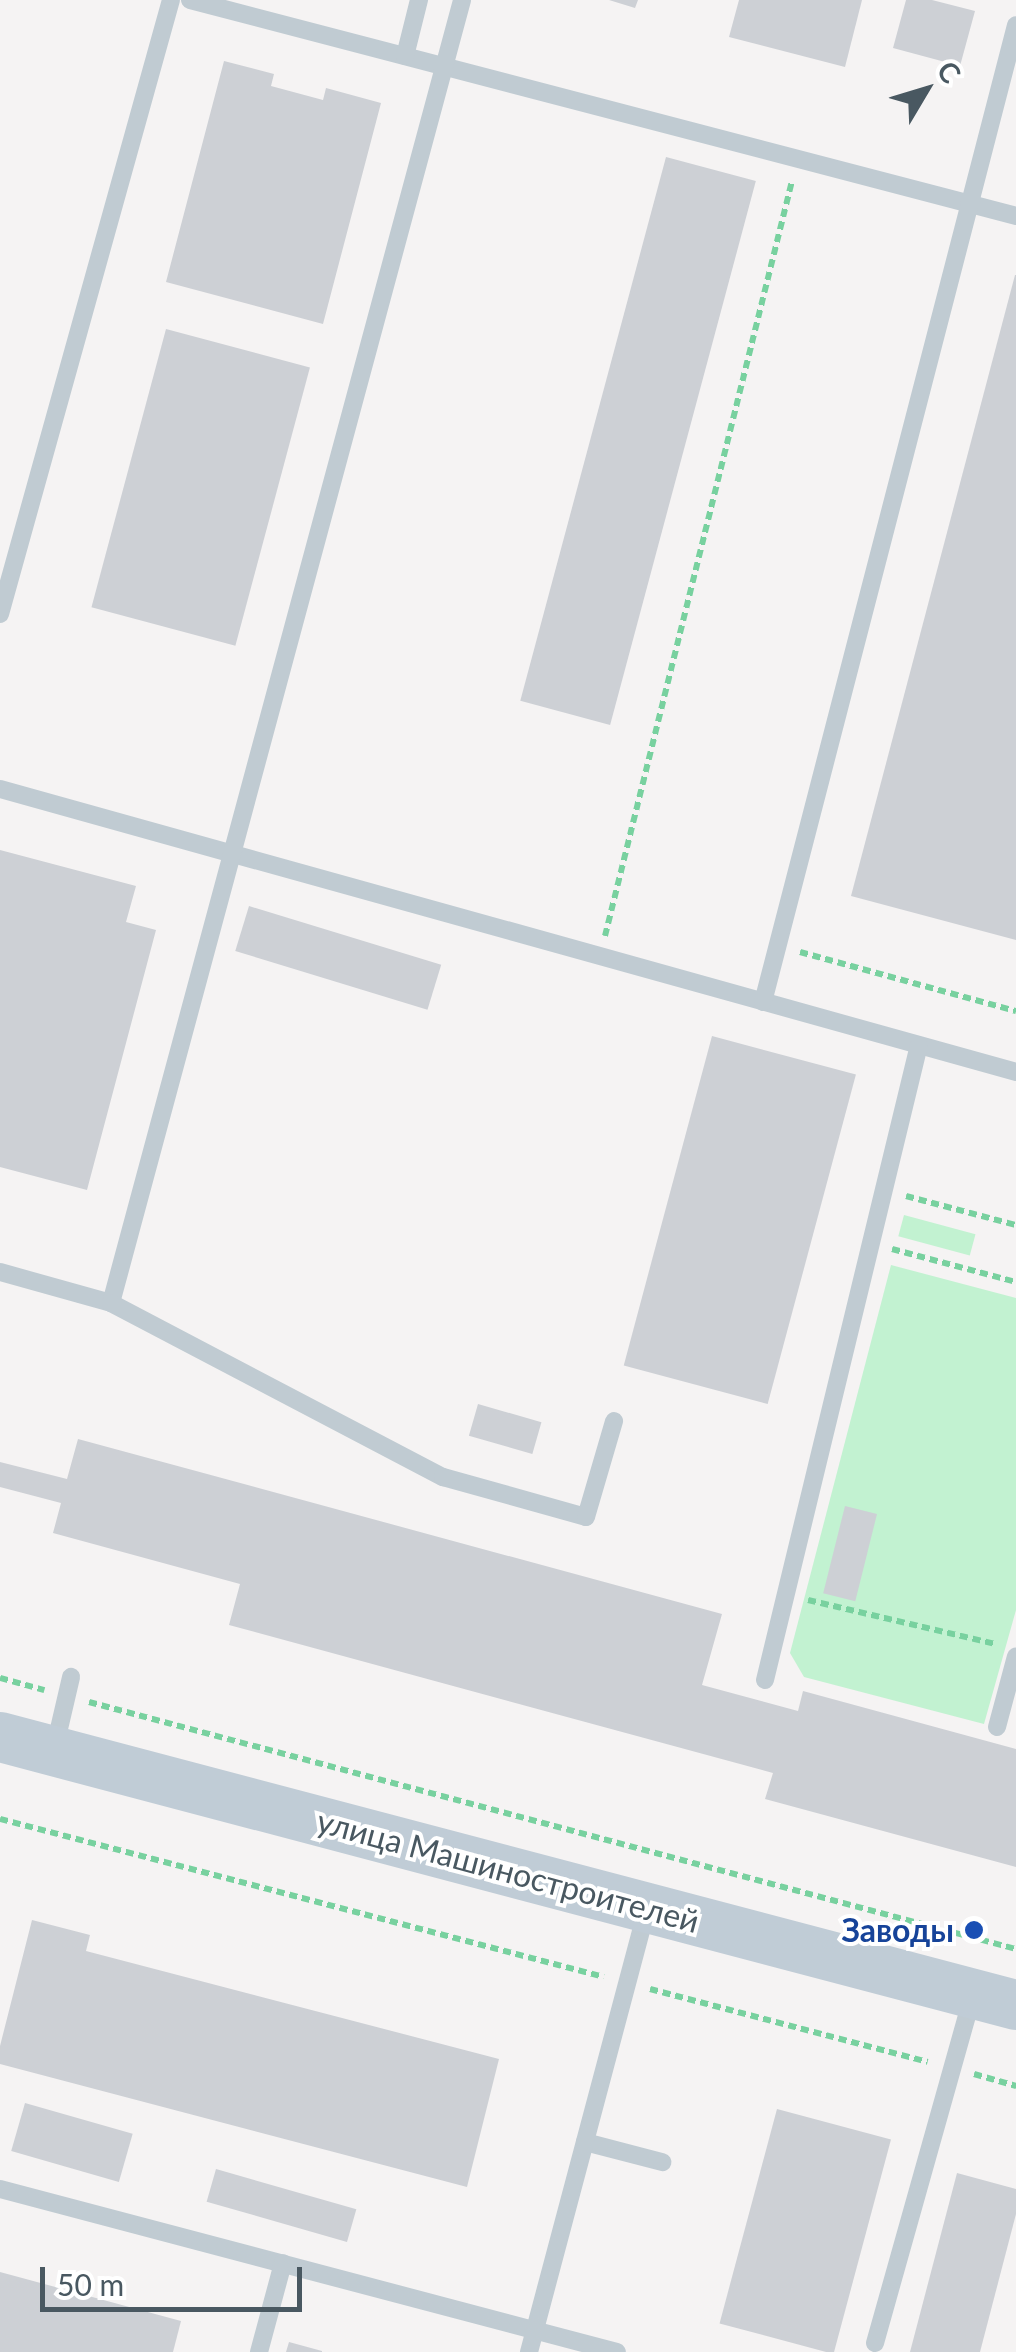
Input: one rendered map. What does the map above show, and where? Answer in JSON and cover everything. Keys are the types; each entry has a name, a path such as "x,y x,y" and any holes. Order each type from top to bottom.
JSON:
{"main road":[{"name":"улица Машиностроителей","path":"0,1738 994,2000"}],"lane":[{"path":"0,614 171,0"},
{"path":"190,0 1016,216"},
{"path":"404,56 419,0"},
{"path":"111,1303 462,0"},
{"path":"764,1002 1016,25"},
{"path":"0,790 1016,1072"},
{"path":"765,1680 919,1045"},
{"path":"0,1272 111,1303 444,1477 586,1517 614,1421"},
{"path":"997,1727 1016,1656"},
{"path":"53,1752 69,1687"},
{"path":"530,2352 647,1908"},
{"path":"875,2343 952,2068 994,2000"},
{"path":"585,2142 662,2162"},
{"path":"0,2189 618,2352"},
{"path":"259,2352 282,2263"}],"path":[{"path":"600,956 798,159"},
{"path":"778,946 1016,1012"},
{"path":"884,1190 1016,1225"},
{"path":"871,1243 1016,1282"},
{"path":"786,1594 997,1644"},
{"path":"0,1678 69,1687 1016,1948"},
{"path":"0,1819 1016,2086"}],"green space":[{"path":"904,1215 975,1234 970,1255 898,1236"},
{"path":"891,1265 1016,1298 1016,1610 984,1724 804,1677 790,1653"}],"building":[{"path":"609,0 638,0 635,8"},
{"path":"739,0 862,0 845,67 729,37"},
{"path":"906,0 932,0 975,11 960,66 893,48"},
{"path":"224,61 274,74 271,86 323,100 326,88 381,103 323,324 166,282"},
{"path":"666,157 756,181 610,725 520,701"},
{"path":"1016,275 1016,940 851,896"},
{"path":"166,329 310,368 235,646 91,607"},
{"path":"0,850 136,886 126,922 156,930 87,1190 0,1167"},
{"path":"249,906 441,965 427,1010 235,951"},
{"path":"712,1036 856,1075 768,1404 624,1365"},
{"path":"478,1404 541,1422 532,1454 469,1436"},
{"path":"78,1439 722,1614 702,1685 798,1711 803,1691 1016,1749 1016,1867 765,1799 773,1773 229,1625 240,1584 53,1533 61,1503 0,1487 0,1462 67,1479"},
{"path":"845,1506 877,1514 855,1601 823,1593"},
{"path":"32,1920 90,1935 86,1951 499,2059 467,2187 0,2064 0,2046"},
{"path":"25,2103 133,2134 119,2182 11,2151"},
{"path":"777,2109 891,2140 834,2352 720,2323"},
{"path":"216,2169 356,2209 347,2242 207,2202"},
{"path":"957,2173 1016,2189 1016,2214 980,2352 910,2352"},
{"path":"0,2272 181,2321 173,2352 0,2352"},
{"path":"289,2342 322,2351 322,2352 286,2352"}],"place":[{"name":"Заводы","path":"974,1930"}]}
